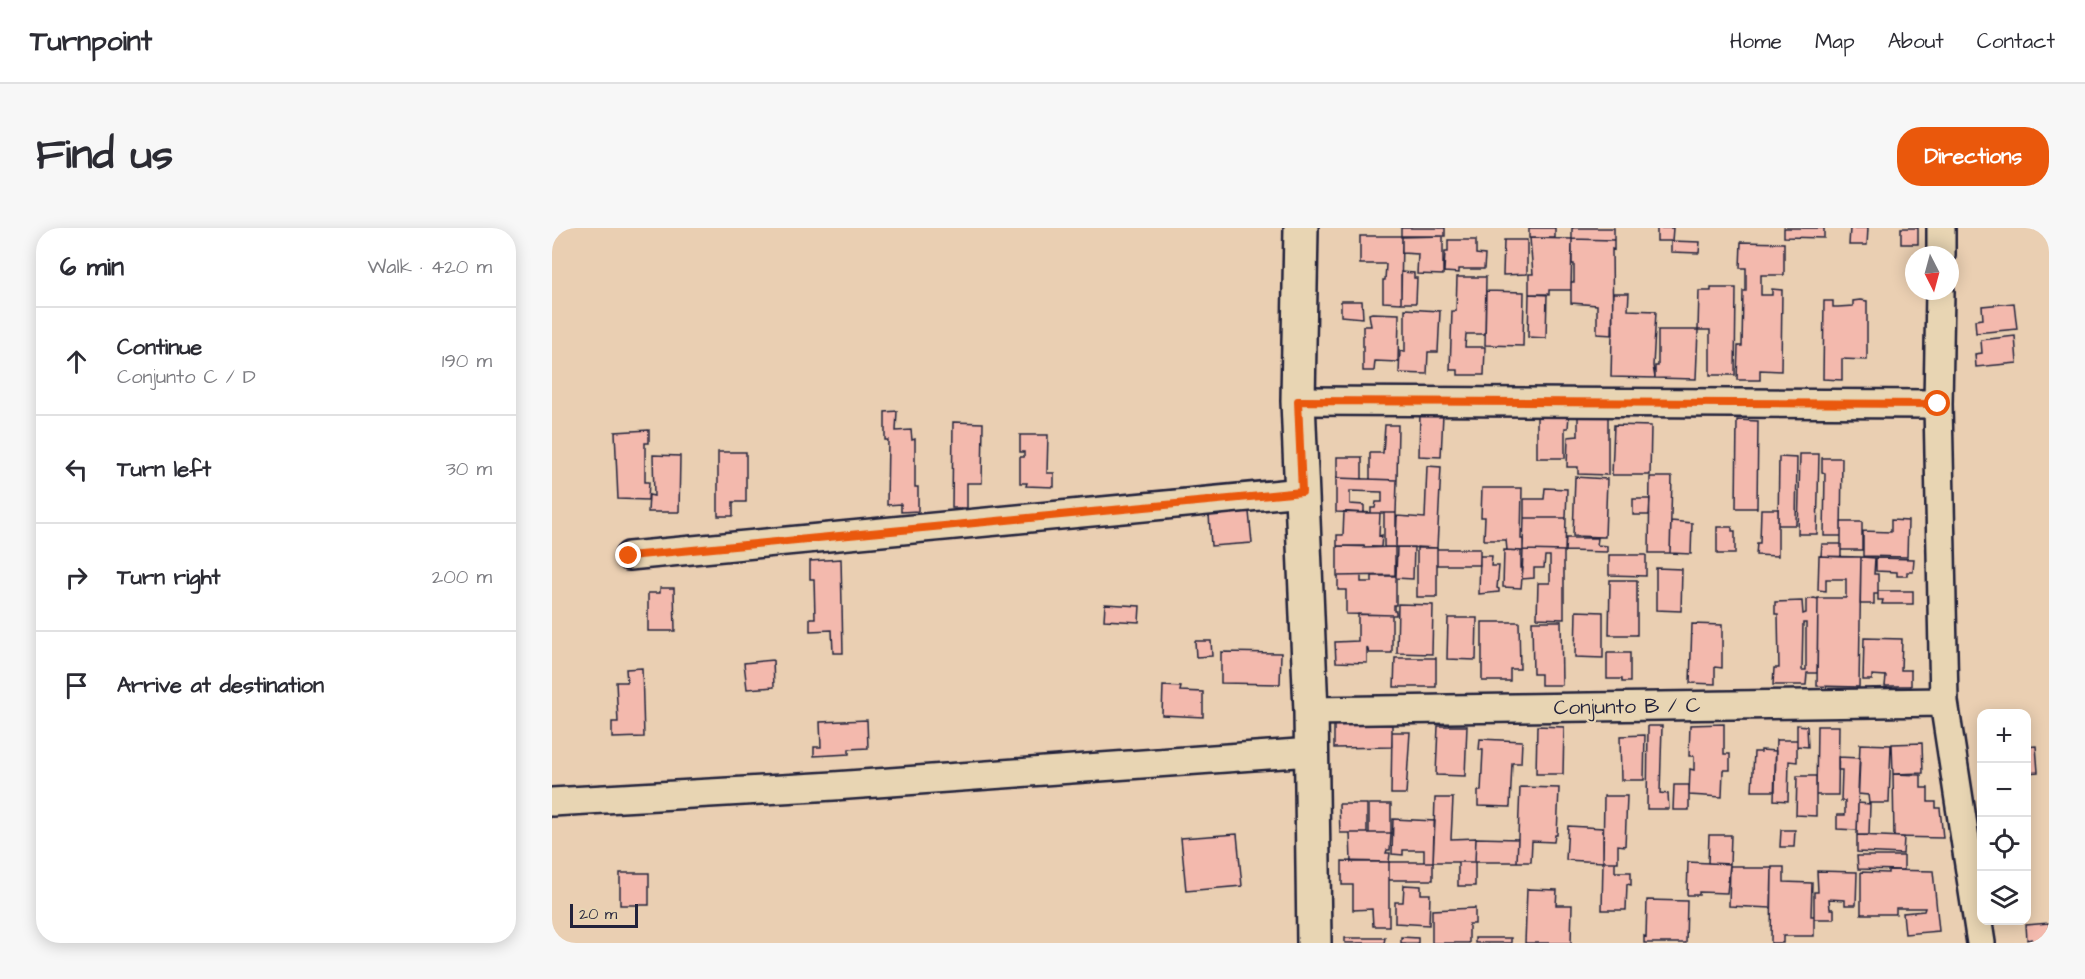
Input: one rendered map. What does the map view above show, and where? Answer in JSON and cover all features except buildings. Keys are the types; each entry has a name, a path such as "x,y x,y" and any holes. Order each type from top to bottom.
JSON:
{"street":[{"path":"1298,228 1298,401 1311,711 1314,943"},
{"path":"1941,228 1941,246"},
{"path":"1940,300 1938,404 1944,702 1981,943"},
{"path":"1298,401 1938,404"},
{"path":"629,556 1302,492"},
{"name":"Conjunto B / C","path":"1311,711 1944,702"},
{"path":"552,801 834,786 1311,752"}],"route":[{"path":"629,556 1302,492 1298,401 1938,404"}]}
